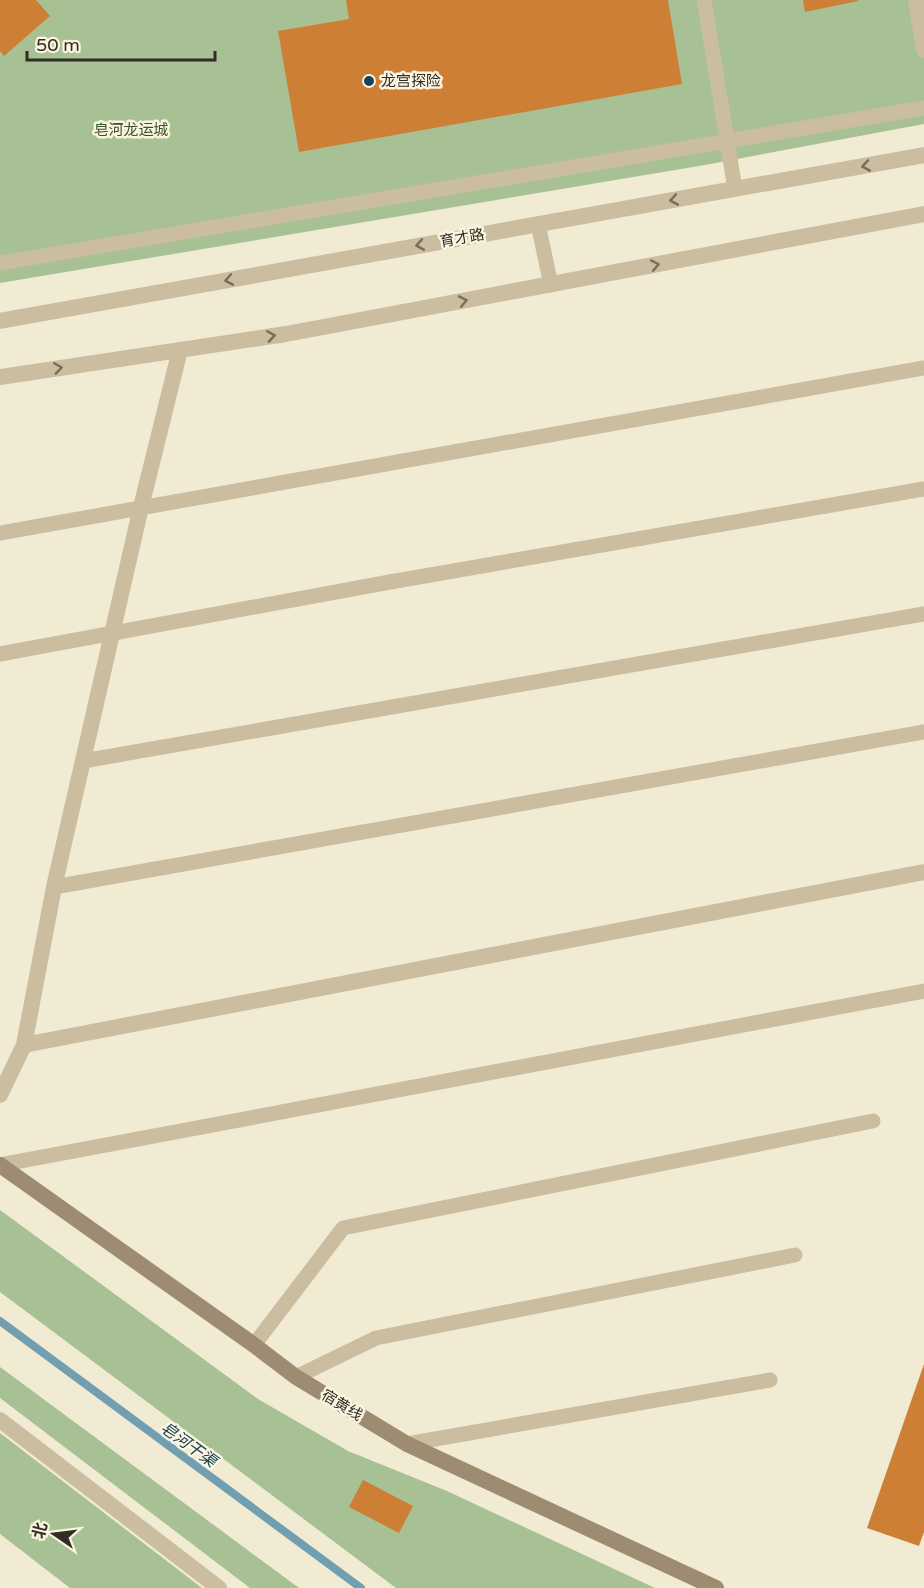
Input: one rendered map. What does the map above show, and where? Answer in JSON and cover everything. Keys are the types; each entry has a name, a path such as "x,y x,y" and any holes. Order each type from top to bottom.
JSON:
{"main road":[{"name":"宿黄线","path":"0,1165 296,1377 407,1444 716,1588"}],"street":[{"path":"916,0 924,50"},
{"name":"育才路","path":"0,321 924,155"},
{"path":"0,377 286,334 924,214"},
{"path":"0,1095 24,1045 54,887 82,760 180,350"},
{"path":"24,1045 924,872"},
{"path":"0,1420 219,1588"}],"lane":[{"path":"705,0 735,189"},
{"path":"0,263 924,108"},
{"path":"538,224 550,285"},
{"path":"0,533 924,368"},
{"path":"0,654 924,489"},
{"path":"82,760 924,614"},
{"path":"54,887 924,732"},
{"path":"0,1165 924,991"},
{"path":"254,1345 343,1228 873,1121"},
{"path":"296,1377 376,1338 795,1255"},
{"path":"407,1444 770,1380"}],"green space":[{"name":"皂河龙运城","path":"0,0 924,0 924,124 705,165 0,283"},
{"path":"0,1210 258,1399 348,1451 447,1491 655,1588 396,1588 0,1292"},
{"path":"0,1367 299,1588 250,1588 0,1398"},
{"path":"0,1433 202,1588 70,1588 0,1534"}],"building":[{"path":"0,0 36,0 50,16 4,56 0,51"},
{"path":"346,0 668,0 682,84 299,152 278,31 349,19"},
{"path":"803,0 858,0 858,1 805,12"},
{"path":"924,1364 924,1532 919,1546 867,1528"},
{"path":"363,1480 413,1506 399,1533 349,1507"}],"waterway":[{"name":"皂河干渠","path":"0,1321 361,1588"}],"place":[{"name":"龙宫探险","path":"369,81"}]}
